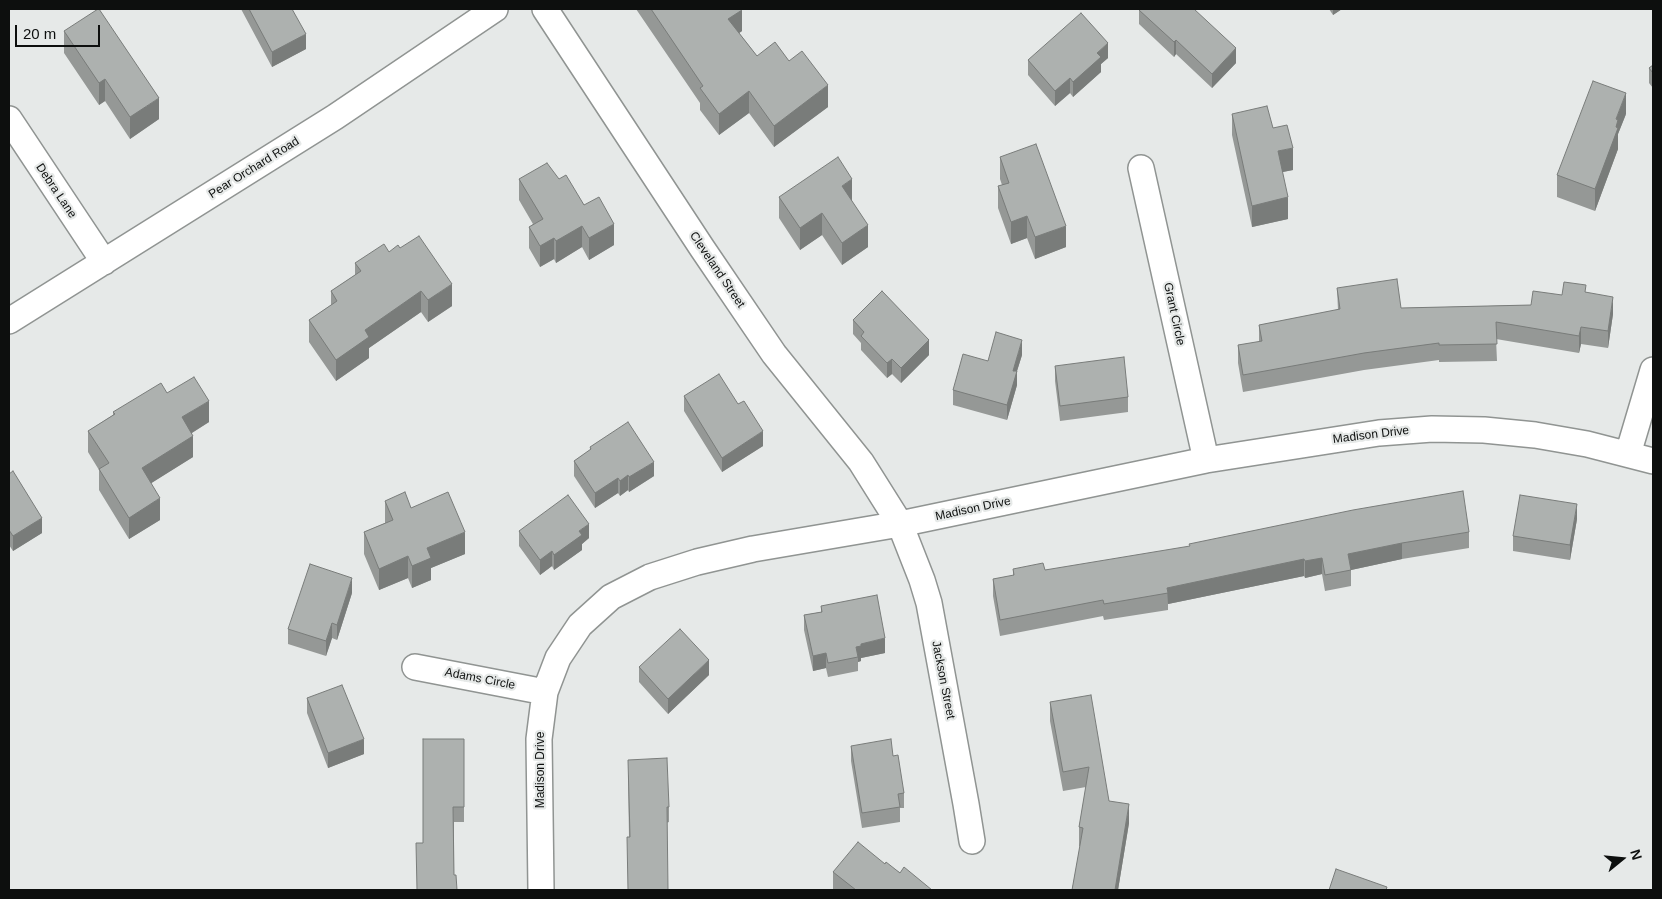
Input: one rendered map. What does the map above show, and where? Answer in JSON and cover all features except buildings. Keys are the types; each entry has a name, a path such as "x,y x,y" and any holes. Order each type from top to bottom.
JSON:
{"street":[{"name":"Pear Orchard Road","path":"9,321 335,116 495,9"},
{"name":"Cleveland Street","path":"545,9 774,354 861,462 900,524"},
{"name":"Debra Lane","path":"9,119 104,262"},
{"name":"Grant Circle","path":"1141,168 1206,460"},
{"path":"1628,454 1653,370"},
{"name":"Madison Drive","path":"541,890 539,739 545,692 558,658 580,625 611,597 650,577 697,562 753,549 900,524 1206,460 1378,433 1432,429 1484,430 1535,435 1587,444 1653,461"},
{"name":"Jackson Street","path":"900,524 929,603 972,841"},
{"name":"Adams Circle","path":"415,667 545,692"}]}
